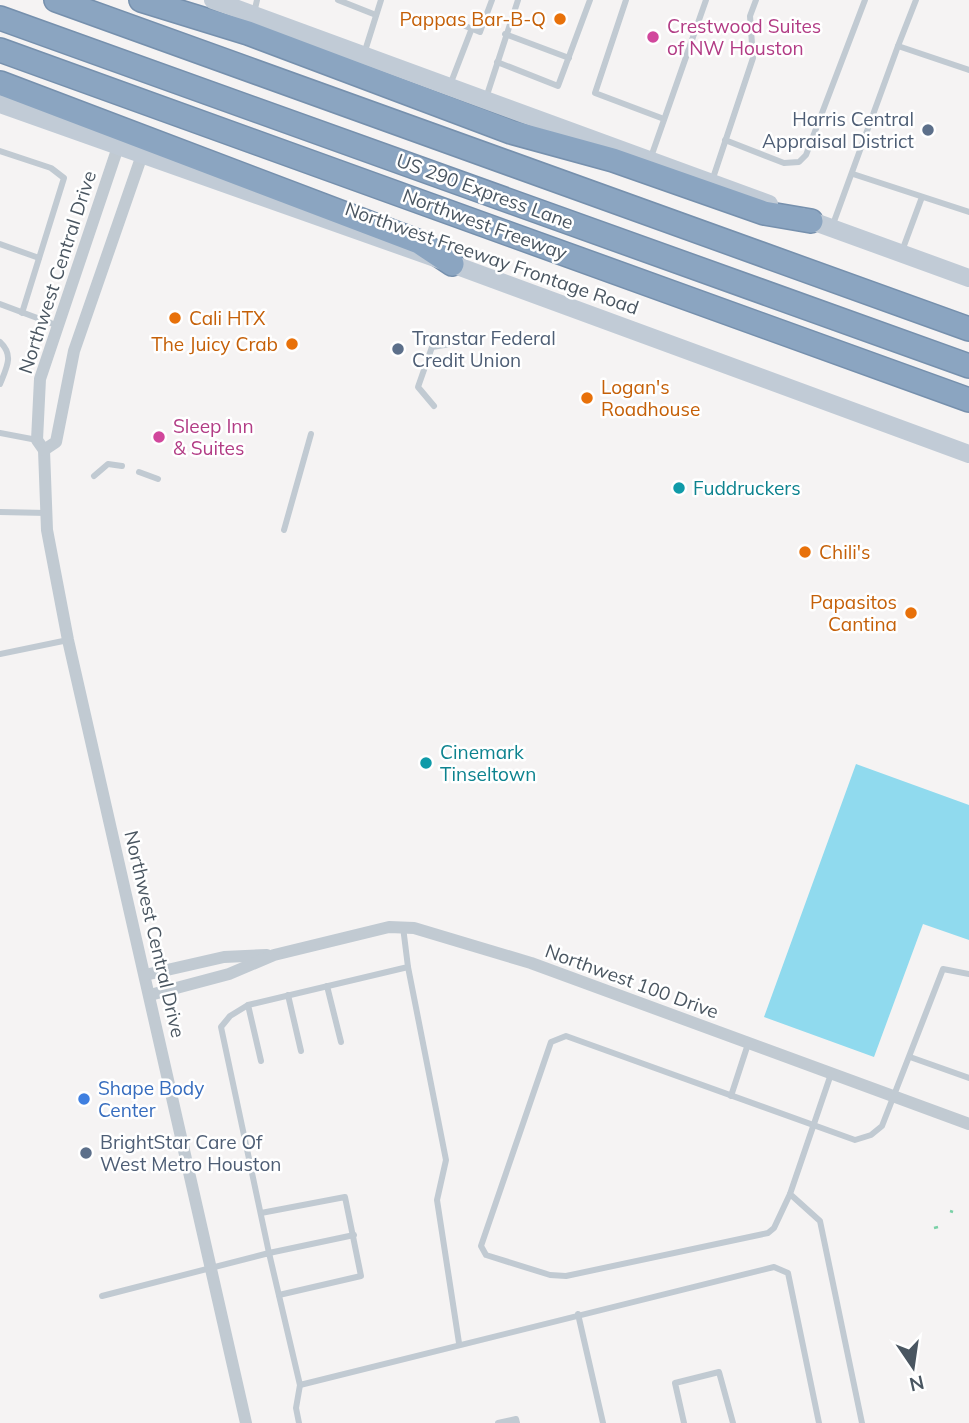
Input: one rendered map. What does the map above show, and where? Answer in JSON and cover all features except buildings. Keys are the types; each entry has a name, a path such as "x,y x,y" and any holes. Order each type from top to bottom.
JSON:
{"highway":[{"path":"56,0 969,329"},
{"path":"141,0 248,33 512,132 613,160 764,213 821,225"},
{"name":"US 290 Express Lane","path":"0,18 969,366"},
{"name":"Northwest Freeway","path":"0,50 969,400"},
{"path":"0,83 419,242 452,264"}],"main road":[{"path":"214,0 255,7 364,54 969,278"},
{"name":"Northwest Freeway Frontage Road","path":"0,104 452,264 969,454"}],"street":[{"name":"Northwest Central Drive","path":"118,147 40,379 41,445 47,513 68,640 246,1423"},
{"name":"Northwest Central Drive","path":"41,445 56,442 74,351 142,155"},
{"path":"62,309 84,318"},
{"name":"Northwest 100 Drive","path":"150,995 229,974 274,955 376,930 402,927 437,933 531,963 969,1124"},
{"name":"Northwest 100 Drive","path":"145,975 224,957 274,955"}],"lane":[{"path":"338,0 376,15"},
{"path":"364,54 381,0"},
{"path":"448,19 481,32 492,0"},
{"path":"485,99 518,0"},
{"path":"497,62 558,86 590,0"},
{"path":"626,0 595,93 664,119"},
{"path":"650,159 706,0"},
{"path":"712,181 753,58 750,16 756,0"},
{"path":"725,140 784,163 799,162 806,155 865,0"},
{"path":"821,225 853,174 916,0"},
{"path":"450,85 472,28"},
{"path":"505,34 569,58"},
{"path":"898,46 969,70"},
{"path":"0,151 51,169 64,178 22,313"},
{"path":"853,174 969,212"},
{"path":"901,253 922,197"},
{"path":"0,244 40,258"},
{"path":"0,304 56,325"},
{"path":"0,342 9,351 9,357 0,384"},
{"path":"434,406 418,387 432,347 457,343"},
{"path":"0,433 41,445"},
{"path":"284,530 311,434"},
{"path":"94,476 108,464 122,466"},
{"path":"139,472 158,479"},
{"path":"0,512 47,513"},
{"path":"0,654 68,640"},
{"path":"402,927 446,1160 437,1200 459,1343"},
{"path":"299,1423 296,1408 300,1385 221,1027 230,1016 248,1005 408,967"},
{"path":"831,1074 813,1125 790,1194 774,1228 768,1233 565,1276 550,1275 486,1255 481,1246 551,1042 566,1036 731,1096 813,1125 855,1140 871,1135 882,1126 943,969 969,974"},
{"path":"327,986 341,1042"},
{"path":"288,995 301,1051"},
{"path":"248,1005 261,1061"},
{"path":"731,1096 748,1044"},
{"path":"910,1058 969,1078"},
{"path":"790,1194 820,1221 862,1423"},
{"path":"261,1213 344,1195 354,1235 361,1276 279,1295"},
{"path":"102,1296 269,1253 354,1235"},
{"path":"300,1385 774,1266 788,1273 819,1423"},
{"path":"578,1314 603,1423"},
{"path":"684,1423 675,1383 719,1372 733,1423"},
{"path":"498,1423 516,1419 517,1423"}],"water":[{"path":"856,764 969,805 969,940 923,924 874,1057 764,1017"}],"place":[{"name":"Pappas Bar-B-Q","path":"560,19"},
{"name":"Crestwood Suites of NW Houston","path":"653,37"},
{"name":"Harris Central Appraisal District","path":"928,130"},
{"name":"Cali HTX","path":"175,318"},
{"name":"The Juicy Crab","path":"292,344"},
{"name":"Transtar Federal Credit Union","path":"398,349"},
{"name":"Logan's Roadhouse","path":"587,398"},
{"name":"Sleep Inn & Suites","path":"159,437"},
{"name":"Fuddruckers","path":"679,488"},
{"name":"Chili's","path":"805,552"},
{"name":"Papasitos Cantina","path":"911,613"},
{"name":"Cinemark Tinseltown","path":"426,763"},
{"name":"Shape Body Center","path":"84,1099"},
{"name":"BrightStar Care Of West Metro Houston","path":"86,1153"}]}
